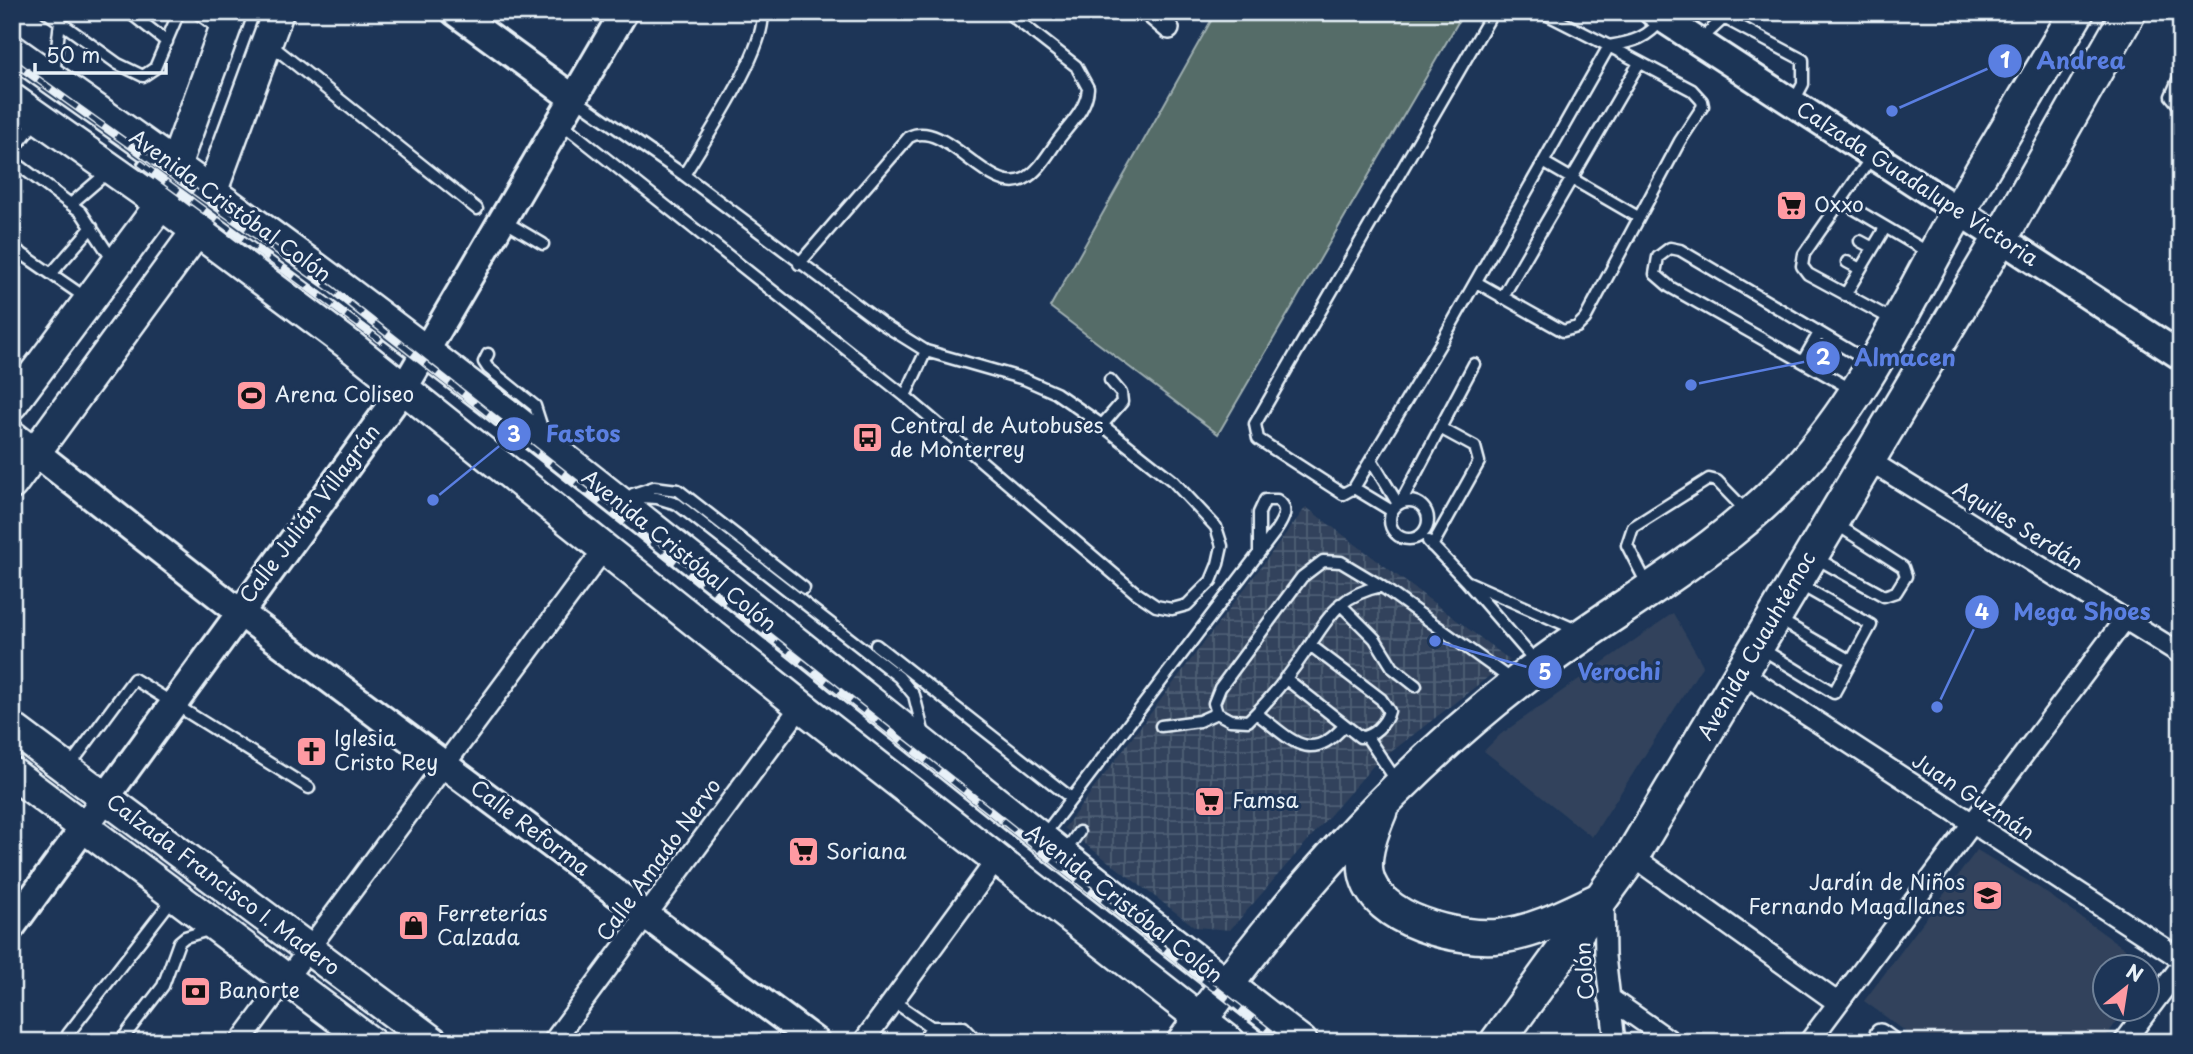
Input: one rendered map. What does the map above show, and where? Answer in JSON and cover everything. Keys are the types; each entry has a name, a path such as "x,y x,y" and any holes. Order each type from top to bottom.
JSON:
{"highway":[{"path":"1192,1031 1307,886 1392,793 1527,674 1689,566 1751,516 1796,471 1865,378 1958,213 2077,12"},
{"path":"2078,103 2080,63 2097,28 2093,12"},
{"name":"Avenida Cuauhtémoc","path":"1497,1042 1632,856 1999,239 2129,12"},
{"path":"1392,793 1369,842 1366,872 1370,887 1382,902 1402,915 1449,932 1500,936 1547,924 1604,897"}],"main road":[{"path":"12,484 24,443 197,231 278,12"},
{"path":"12,404 161,204 173,163 227,22"},
{"name":"Avenida Cristóbal Colón","path":"12,50 212,191 546,445 620,496 1051,848 1302,1042"},
{"name":"Avenida Cristóbal Colón","path":"12,99 161,204 404,388 997,859 1192,1031 1230,1042"},
{"name":"Calzada Francisco I. Madero","path":"12,728 433,1042"},
{"name":"Calzada Francisco I. Madero","path":"12,773 370,1042"}],"street":[{"path":"456,12 573,98"},
{"name":"Calle Julián Villagrán","path":"12,926 108,798 238,611 404,388 624,12"},
{"path":"1149,12 1169,29"},
{"name":"Calzada Guadalupe Victoria","path":"1658,15 2181,356"},
{"name":"Calle Reforma","path":"24,443 238,611 816,1042"},
{"name":"Aquiles Serdán","path":"1867,459 2181,654"},
{"path":"240,1042 604,549"},
{"path":"1809,1042 2125,619"},
{"name":"Juan Guzmán","path":"1749,660 1971,823 2181,959"},
{"name":"Calle Amado Nervo","path":"553,1042 801,706"},
{"path":"1632,856 1838,1003"},
{"path":"863,1042 997,859"},
{"name":"Colón","path":"1604,897 1608,997 1615,1042"},
{"path":"2124,1042 2181,966"},
{"path":"1608,997 1672,1042"}],"lane":[{"path":"46,12 61,18 118,64 143,76 155,68 179,12"},
{"path":"129,12 167,42"},
{"path":"196,12 227,22"},
{"path":"684,175 751,59 763,26 762,12"},
{"path":"1493,12 1255,424 1258,439 1343,494 1354,488 1372,461 1609,46"},
{"path":"1476,282 1554,328 1563,331 1577,327 1585,319 1638,217 1703,106 1692,90 1542,12"},
{"path":"1609,46 1631,43 1647,36 1658,15"},
{"path":"799,264 909,137 919,132 929,134 983,169 1011,182 1023,180 1035,170 1084,105 1088,88 1076,66 1012,16"},
{"path":"54,79 56,43 61,18"},
{"path":"1699,42 1724,18 1802,60 1802,84 1793,103"},
{"path":"267,42 477,209"},
{"path":"1503,298 1639,63"},
{"path":"2181,73 2171,96 2181,108"},
{"path":"559,122 905,396 1135,592 1156,606 1171,609 1187,605 1211,581 1222,546 1216,527 1172,481 1102,425 1055,393 1024,379 926,351 844,297 684,175 573,98"},
{"path":"12,152 39,118"},
{"path":"1873,155 1802,260 1804,270 1844,295 1897,322"},
{"path":"12,160 72,203 92,227 116,264"},
{"path":"1543,162 1638,217"},
{"path":"72,203 111,169"},
{"path":"1841,201 1934,256"},
{"path":"502,220 543,244"},
{"path":"51,274 92,227"},
{"path":"1844,295 1885,228"},
{"path":"1860,241 1873,248"},
{"path":"12,247 89,301"},
{"path":"1670,248 1680,250 1819,333 1865,378 1803,361 1663,282 1654,270 1658,257 1670,248"},
{"path":"1847,262 1860,269"},
{"path":"1803,361 1819,333"},
{"path":"905,396 926,351"},
{"path":"488,354 484,362 488,368 535,405 541,418 546,445"},
{"path":"1354,488 1397,506 1413,500 1423,506 1429,524 1423,534 1410,539 1397,535 1390,524 1397,506 1474,364"},
{"path":"1102,425 1122,402 1121,393 1110,380"},
{"path":"1432,547 1479,462 1475,447 1440,428"},
{"path":"1372,461 1397,506"},
{"path":"1651,590 1627,545 1633,527 1709,479 1717,481 1751,516"},
{"path":"620,496 654,487 678,490 804,588"},
{"path":"620,496 657,498 677,504 899,677 914,695 928,749"},
{"path":"1051,848 1071,798 1259,552 1283,519 1285,508 1277,499 1265,500 1260,507 1259,552"},
{"path":"1803,568 1888,597 1896,592 1906,576 1900,565 1830,521"},
{"path":"1423,534 1466,582 1527,674"},
{"path":"1381,586 1366,589 1340,604 1323,621 1310,645 1248,721 1230,720 1217,713 1214,704 1220,688 1302,577 1324,561 1341,562 1381,586 1527,674"},
{"path":"1749,660 1834,692 1871,625 1803,568"},
{"path":"1466,582 1586,634"},
{"path":"1340,604 1375,639 1393,668 1416,687"},
{"path":"1774,617 1851,661"},
{"path":"876,645 1071,798"},
{"path":"1285,678 1360,737 1367,737 1387,717 1386,705 1310,645"},
{"path":"66,770 131,680 136,679 309,788"},
{"path":"1161,726 1199,721 1217,713"},
{"path":"1256,713 1297,743 1307,747 1322,746 1344,726"},
{"path":"1367,737 1392,793"},
{"path":"1051,848 1079,832"},
{"path":"66,1042 68,1034 175,895"},
{"path":"120,1042 163,986 178,942 192,934 217,927"},
{"path":"893,1001 931,1027 964,1027 978,1042"},
{"path":"922,1042 931,1027"}],"shaded area":[{"path":"1306,507 1510,660 1373,766 1230,930 1195,927 1064,828"},
{"path":"1673,613 1703,665 1592,837 1484,751 1501,734"},
{"path":"1977,850 2038,887 2131,953 2092,953 2092,1023 2116,1023 2102,1042 1920,1042 1864,1001"}],"green space":[{"path":"1216,12 1464,12 1218,434 1050,307"}],"railway":[{"path":"12,61 331,289 1282,1042"},
{"path":"140,163 380,340"}],"place":[{"name":"Andrea","path":"1892,111"},
{"name":"Oxxo","path":"1791,205"},
{"name":"Almacen","path":"1691,385"},
{"name":"Arena Coliseo","path":"252,395"},
{"name":"Central de Autobuses de Monterrey","path":"867,438"},
{"name":"Fastos","path":"433,500"},
{"name":"Verochi","path":"1435,641"},
{"name":"Mega Shoes","path":"1937,707"},
{"name":"Iglesia Cristo Rey","path":"311,751"},
{"name":"Famsa","path":"1209,801"},
{"name":"Soriana","path":"803,852"},
{"name":"Jardín de Niños Fernando Magallanes","path":"1988,895"},
{"name":"Ferreterías Calzada","path":"414,926"},
{"name":"Banorte","path":"195,991"}]}
